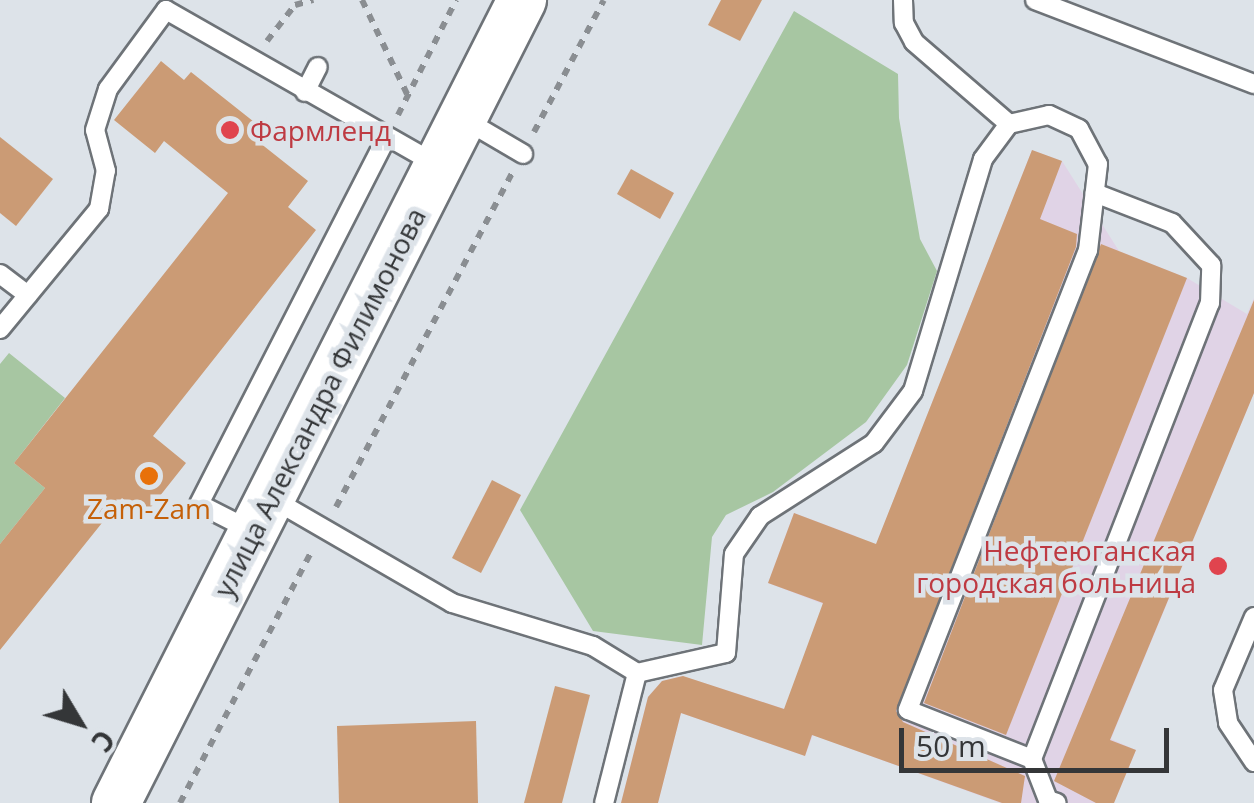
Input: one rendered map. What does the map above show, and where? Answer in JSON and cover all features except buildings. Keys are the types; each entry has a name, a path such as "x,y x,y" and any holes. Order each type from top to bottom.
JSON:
{"main road":[{"name":"улица Александра Филимонова","path":"116,803 522,0"}],"lane":[{"path":"903,0 907,34 1009,124"},
{"path":"1035,0 1254,84"},
{"path":"0,330 99,209 106,172 94,130 108,89 159,5 438,166"},
{"path":"304,92 318,67"},
{"path":"386,139 199,504 324,529 452,602 593,646 637,673 726,653 734,554 760,516 874,443 913,391 984,159 1009,124 1049,116 1079,129 1098,164 1088,250 908,710 1032,759"},
{"path":"462,118 523,154"},
{"path":"1057,803 1048,800 1032,759 1210,303 1212,265 1172,223 1095,192"},
{"path":"0,274 28,296"},
{"path":"1254,618 1223,690 1228,723 1254,762"},
{"path":"604,803 637,673"}],"path":[{"path":"248,36 264,44 295,6 313,0"},
{"path":"362,0 408,96"},
{"path":"386,139 456,0"},
{"path":"180,803 604,0"}],"shaded area":[{"path":"1032,150 1062,161 1119,251 1187,278 1247,314 1254,298 1254,393 1111,739 1136,750 1114,803 1000,803 813,735 805,756 681,713 658,803 621,803 648,697 662,681 682,676 785,709 823,604 768,583 794,513 856,536 847,563 866,570"}],"green space":[{"path":"794,11 898,74 899,118 920,239 937,271 907,365 866,422 773,492 726,515 712,537 702,645 593,631 520,510"},
{"path":"9,353 65,398 14,463 45,488 0,544 0,364"}],"place":[{"name":"Фармленд","path":"230,130"},
{"name":"Zam-Zam","path":"149,476"},
{"name":"Нефтеюганская городская больница","path":"1218,566"}]}
